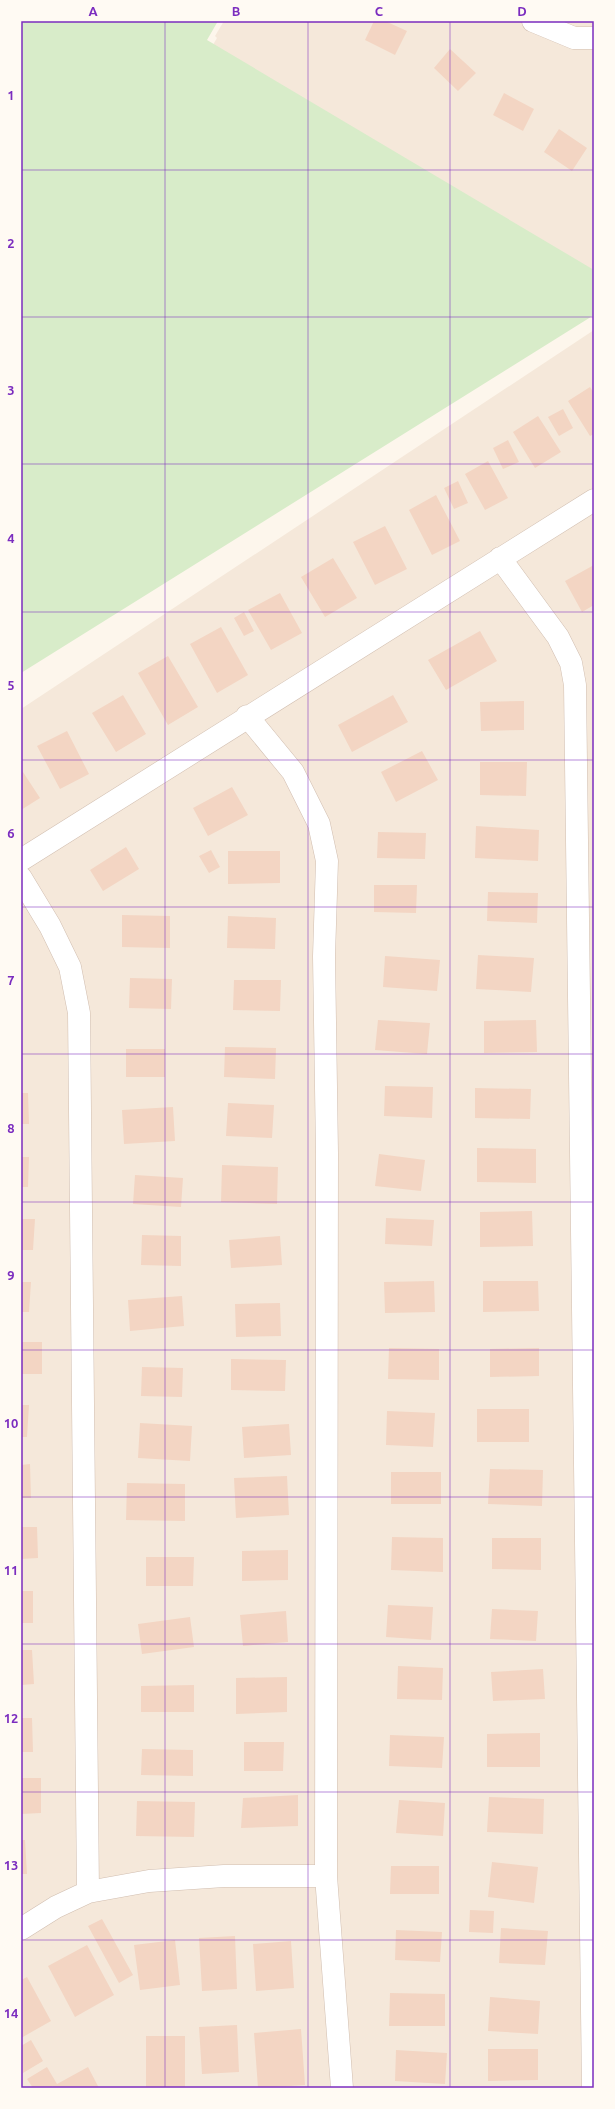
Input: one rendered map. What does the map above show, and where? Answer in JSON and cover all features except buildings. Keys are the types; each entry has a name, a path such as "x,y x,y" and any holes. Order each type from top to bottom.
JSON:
{"street":[{"path":"533,21 574,38 594,38"},
{"path":"21,860 247,716 594,500"},
{"path":"500,558 558,637 571,663 575,684 592,1869 593,2088"},
{"path":"247,716 293,772 319,824 327,861 324,956 327,1152 326,1876 342,2088"},
{"path":"21,878 50,926 70,967 79,1013 88,1892"},
{"path":"21,1929 56,1907 88,1892 149,1881 224,1876 326,1876"}],"shaded area":[{"path":"224,21 594,21 594,273 191,82 217,38 215,36"},
{"path":"594,330 594,2088 21,2088 21,709"}],"green space":[{"path":"21,21 218,21 207,40 594,270 594,315 21,673"}]}
